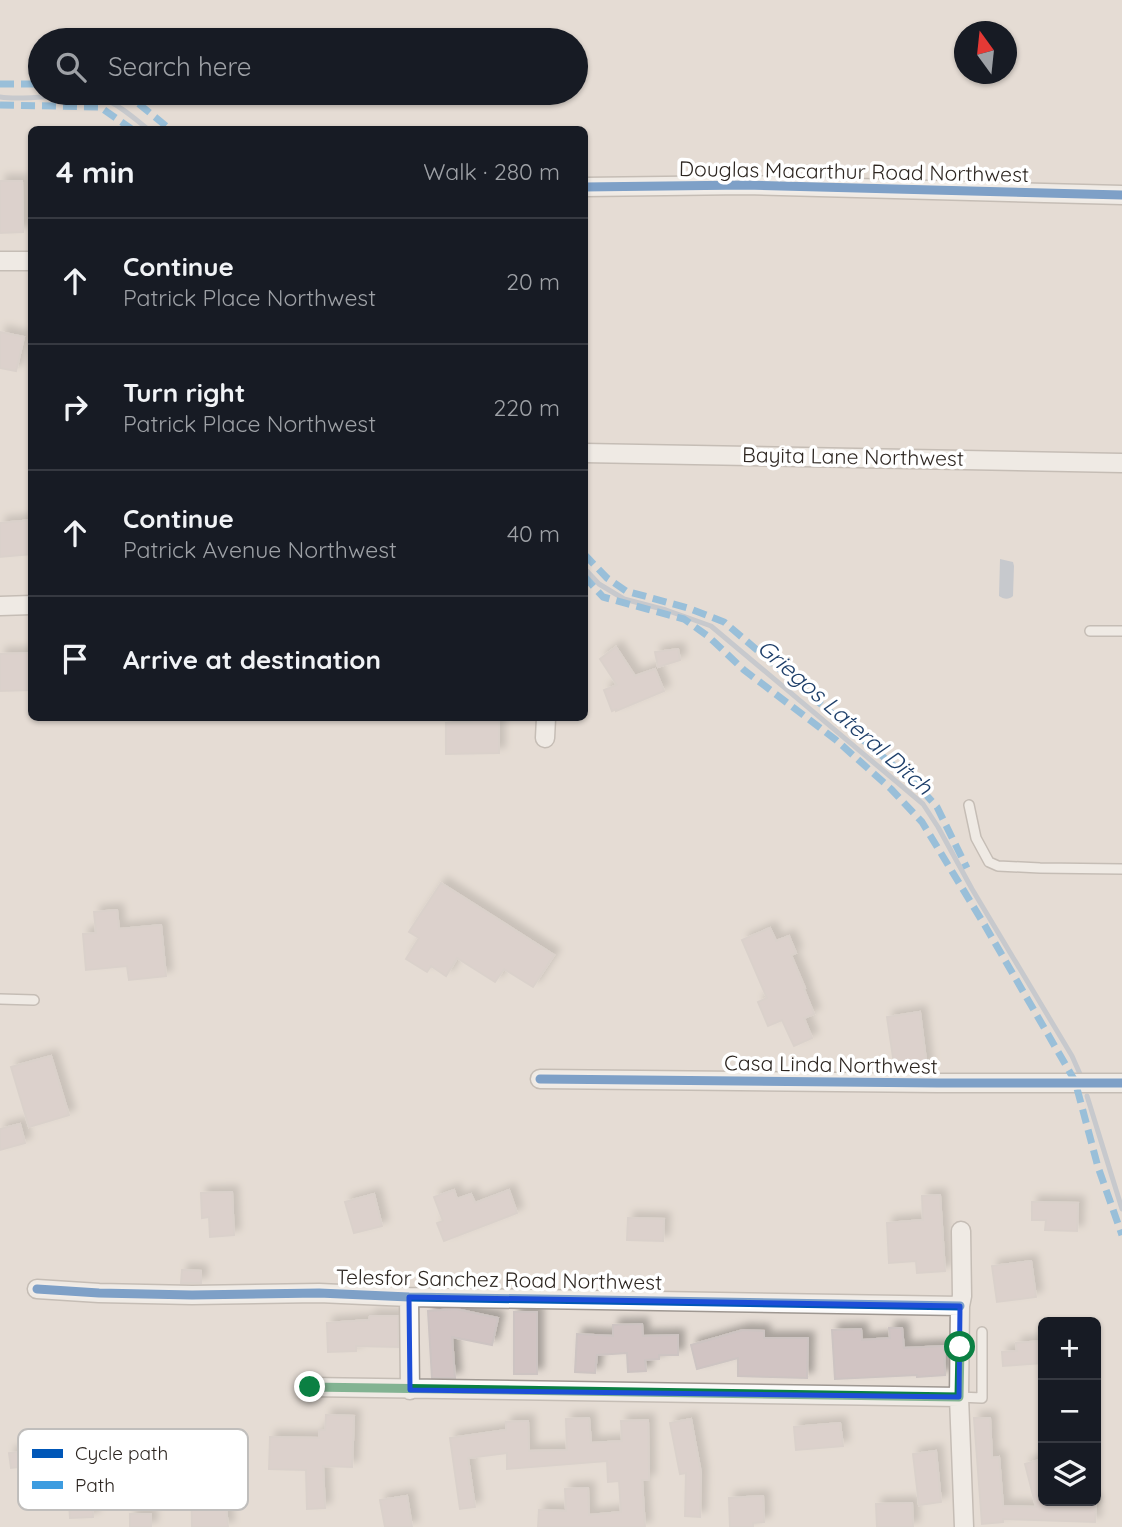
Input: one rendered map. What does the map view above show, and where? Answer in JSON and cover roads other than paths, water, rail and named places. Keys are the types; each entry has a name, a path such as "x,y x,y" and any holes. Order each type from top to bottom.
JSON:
{"street":[{"name":"Douglas Macarthur Road Northwest","path":"588,187 746,184 1122,195"},
{"path":"0,261 28,261"},
{"name":"Bayita Lane Northwest","path":"588,453 1122,463"},
{"path":"0,606 28,605"},
{"path":"545,738 546,721"},
{"name":"Casa Linda Northwest","path":"540,1079 1122,1083"},
{"path":"961,1231 959,1397 964,1527"},
{"name":"Telesfor Sanchez Road Northwest","path":"37,1289 192,1295 319,1293 409,1297 960,1306"},
{"path":"409,1297 410,1390"},
{"path":"310,1387 959,1397"}],"lane":[{"path":"1090,631 1122,631"},
{"path":"969,805 976,838 989,862 998,866 1122,869"},
{"path":"0,999 34,1000"},
{"path":"959,1397 982,1398 982,1332"}],"water":[{"path":"1000,559 1013,562 1014,566 1013,596 1008,599 999,596"}],"waterway":[{"name":"Griegos Lateral Ditch","path":"0,97 28,98"},
{"name":"Griegos Lateral Ditch","path":"115,105 144,126"},
{"name":"Griegos Lateral Ditch","path":"588,572 599,584 624,599 711,626 923,804 1072,1056 1080,1074"},
{"name":"Griegos Lateral Ditch","path":"1087,1096 1122,1209"}]}
